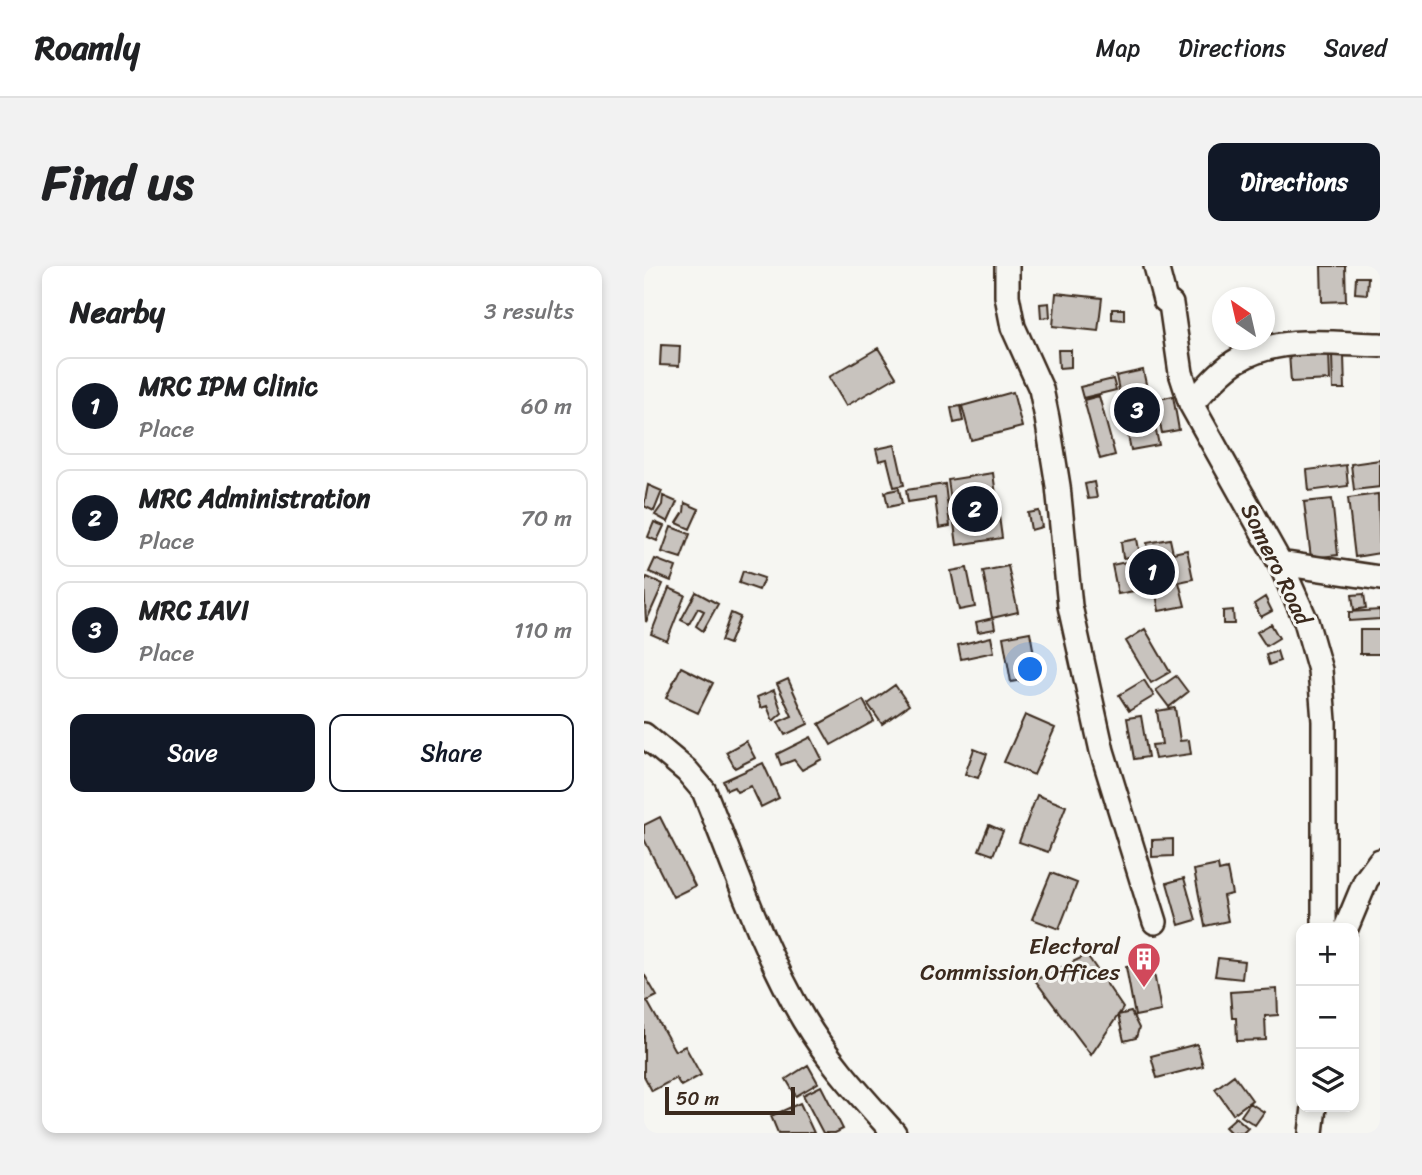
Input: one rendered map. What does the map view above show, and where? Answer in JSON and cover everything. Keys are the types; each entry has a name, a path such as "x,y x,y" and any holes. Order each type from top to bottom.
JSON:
{"street":[{"path":"1007,266 1007,296 1013,327 1041,389 1047,418 1058,486 1070,606 1102,751 1155,922"},
{"name":"Somero Road","path":"1156,266 1166,300 1171,304 1181,373 1191,404 1280,563 1306,621 1320,670 1324,721 1324,923"},
{"path":"1166,300 1176,266"},
{"path":"1191,404 1236,361 1266,346 1295,343 1380,345"},
{"path":"1280,563 1380,578"},
{"path":"644,735 687,771 704,791 783,981 804,1021 831,1061 894,1133"},
{"path":"1348,923 1366,880 1380,860"},
{"path":"1311,1133 1313,1112"}],"building":[{"path":"1321,266 1345,266 1346,301 1322,302"},
{"path":"1356,277 1368,277 1367,294 1355,293"},
{"path":"1056,293 1102,298 1098,331 1053,326"},
{"path":"1049,303 1050,317 1041,318 1040,304"},
{"path":"1112,309 1124,309 1124,320 1112,319"},
{"path":"661,345 680,346 679,366 660,365"},
{"path":"878,348 896,377 846,406 829,377"},
{"path":"1058,350 1071,350 1071,367 1059,368"},
{"path":"1329,351 1330,380 1291,382 1289,353"},
{"path":"1332,355 1344,355 1345,389 1333,389"},
{"path":"1143,370 1159,445 1131,450 1116,376"},
{"path":"1113,379 1116,390 1083,398 1080,387"},
{"path":"1013,392 1022,427 971,440 962,406"},
{"path":"1099,396 1115,455 1100,459 1084,400"},
{"path":"1173,396 1179,430 1162,433 1155,400"},
{"path":"960,406 963,421 954,423 951,408"},
{"path":"895,445 904,485 894,487 887,459 879,461 876,449"},
{"path":"1380,460 1380,487 1354,490 1351,464"},
{"path":"1346,465 1348,486 1309,491 1307,470"},
{"path":"993,473 1002,538 957,545 948,480"},
{"path":"1094,482 1097,498 1088,499 1085,484"},
{"path":"945,484 950,526 939,528 935,498 908,502 906,490"},
{"path":"648,485 662,491 654,511 644,506"},
{"path":"899,489 902,504 888,507 885,492"},
{"path":"1378,494 1380,553 1355,557 1348,498"},
{"path":"663,496 677,502 668,522 655,515 662,505"},
{"path":"1332,499 1338,555 1311,558 1304,502"},
{"path":"685,503 699,509 690,529 677,523 684,512"},
{"path":"1039,511 1042,527 1031,530 1028,513"},
{"path":"654,522 664,526 657,541 648,537"},
{"path":"671,527 690,534 681,558 662,552"},
{"path":"1137,539 1140,555 1123,558 1121,542"},
{"path":"1170,539 1173,553 1187,550 1193,579 1179,582 1185,606 1159,611 1155,587 1118,594 1112,565 1149,557 1147,543"},
{"path":"655,559 676,567 671,581 649,572"},
{"path":"1008,566 1018,612 992,618 983,571"},
{"path":"967,568 975,607 959,610 951,571"},
{"path":"743,571 764,578 759,590 739,583"},
{"path":"647,577 663,584 646,622 644,583"},
{"path":"669,588 685,595 667,641 651,634"},
{"path":"696,592 718,604 703,631 696,626 704,611 698,608 689,624 681,620"},
{"path":"1364,594 1366,608 1354,610 1352,595"},
{"path":"1265,597 1272,611 1261,617 1254,604"},
{"path":"1233,610 1234,624 1223,624 1223,611"},
{"path":"1380,610 1380,619 1349,621 1349,612"},
{"path":"731,613 740,617 729,644 721,641"},
{"path":"993,618 995,629 978,632 976,622"},
{"path":"1271,624 1279,638 1266,646 1257,632"},
{"path":"1145,629 1170,672 1151,683 1126,641"},
{"path":"1360,630 1380,630 1380,654 1360,654"},
{"path":"1030,632 1038,677 1011,682 1003,637"},
{"path":"991,637 994,652 961,659 958,645"},
{"path":"1277,651 1280,661 1269,665 1266,655"},
{"path":"681,667 713,683 698,713 666,698"},
{"path":"1176,676 1188,692 1169,707 1156,690"},
{"path":"788,679 808,724 785,735 778,722 792,716 777,684"},
{"path":"1144,680 1154,696 1129,711 1119,695"},
{"path":"895,685 909,705 882,724 868,704"},
{"path":"774,690 782,713 773,721 767,706 761,708 757,697"},
{"path":"863,700 874,721 831,745 819,724"},
{"path":"1175,708 1180,741 1189,740 1191,754 1155,759 1152,745 1162,744 1157,711"},
{"path":"1025,715 1055,728 1034,775 1004,762"},
{"path":"1141,716 1148,757 1134,759 1127,718"},
{"path":"811,737 822,759 802,770 794,760 781,765 777,754"},
{"path":"746,741 755,758 735,768 726,752"},
{"path":"974,749 987,754 978,778 965,774"},
{"path":"763,763 779,798 761,807 751,786 737,792 734,787 727,790 723,781"},
{"path":"1037,795 1066,806 1048,852 1019,842"},
{"path":"660,817 695,886 673,897 644,839 644,825"},
{"path":"989,825 1003,831 993,855 979,850"},
{"path":"1173,839 1173,856 1152,857 1152,840"},
{"path":"1218,865 1219,871 1227,869 1232,894 1223,896 1228,921 1205,926 1194,870"},
{"path":"1051,873 1077,883 1059,929 1032,919"},
{"path":"1184,878 1196,920 1179,925 1167,883"},
{"path":"1087,955 1123,1008 1091,1055 1035,980"},
{"path":"1218,958 1244,961 1242,979 1215,976"},
{"name":"Electoral Commission Offices","path":"1152,962 1161,1011 1135,1016 1126,967"},
{"path":"644,974 657,996 647,1001 675,1051 685,1046 701,1075 681,1086 676,1078 652,1091 644,1076"},
{"path":"1277,989 1278,1015 1265,1016 1266,1040 1237,1041 1236,1018 1232,1018 1230,992"},
{"path":"1131,1012 1139,1028 1136,1038 1124,1041 1118,1015"},
{"path":"1197,1044 1203,1066 1157,1078 1151,1056"},
{"path":"808,1065 818,1083 796,1096 786,1079"},
{"path":"1234,1075 1252,1100 1233,1114 1215,1089"},
{"path":"821,1086 843,1129 835,1133 823,1133 803,1095"},
{"path":"800,1103 814,1133 778,1133 771,1116"},
{"path":"1250,1103 1264,1112 1255,1125 1241,1116"},
{"path":"1236,1117 1248,1128 1243,1133 1231,1133 1225,1127"}],"place":[{"name":"MRC IAVI","path":"1137,410"},
{"name":"MRC Administration","path":"975,509"},
{"name":"MRC IPM Clinic","path":"1152,572"},
{"name":"Electoral Commission Offices","path":"1144,989"}]}
